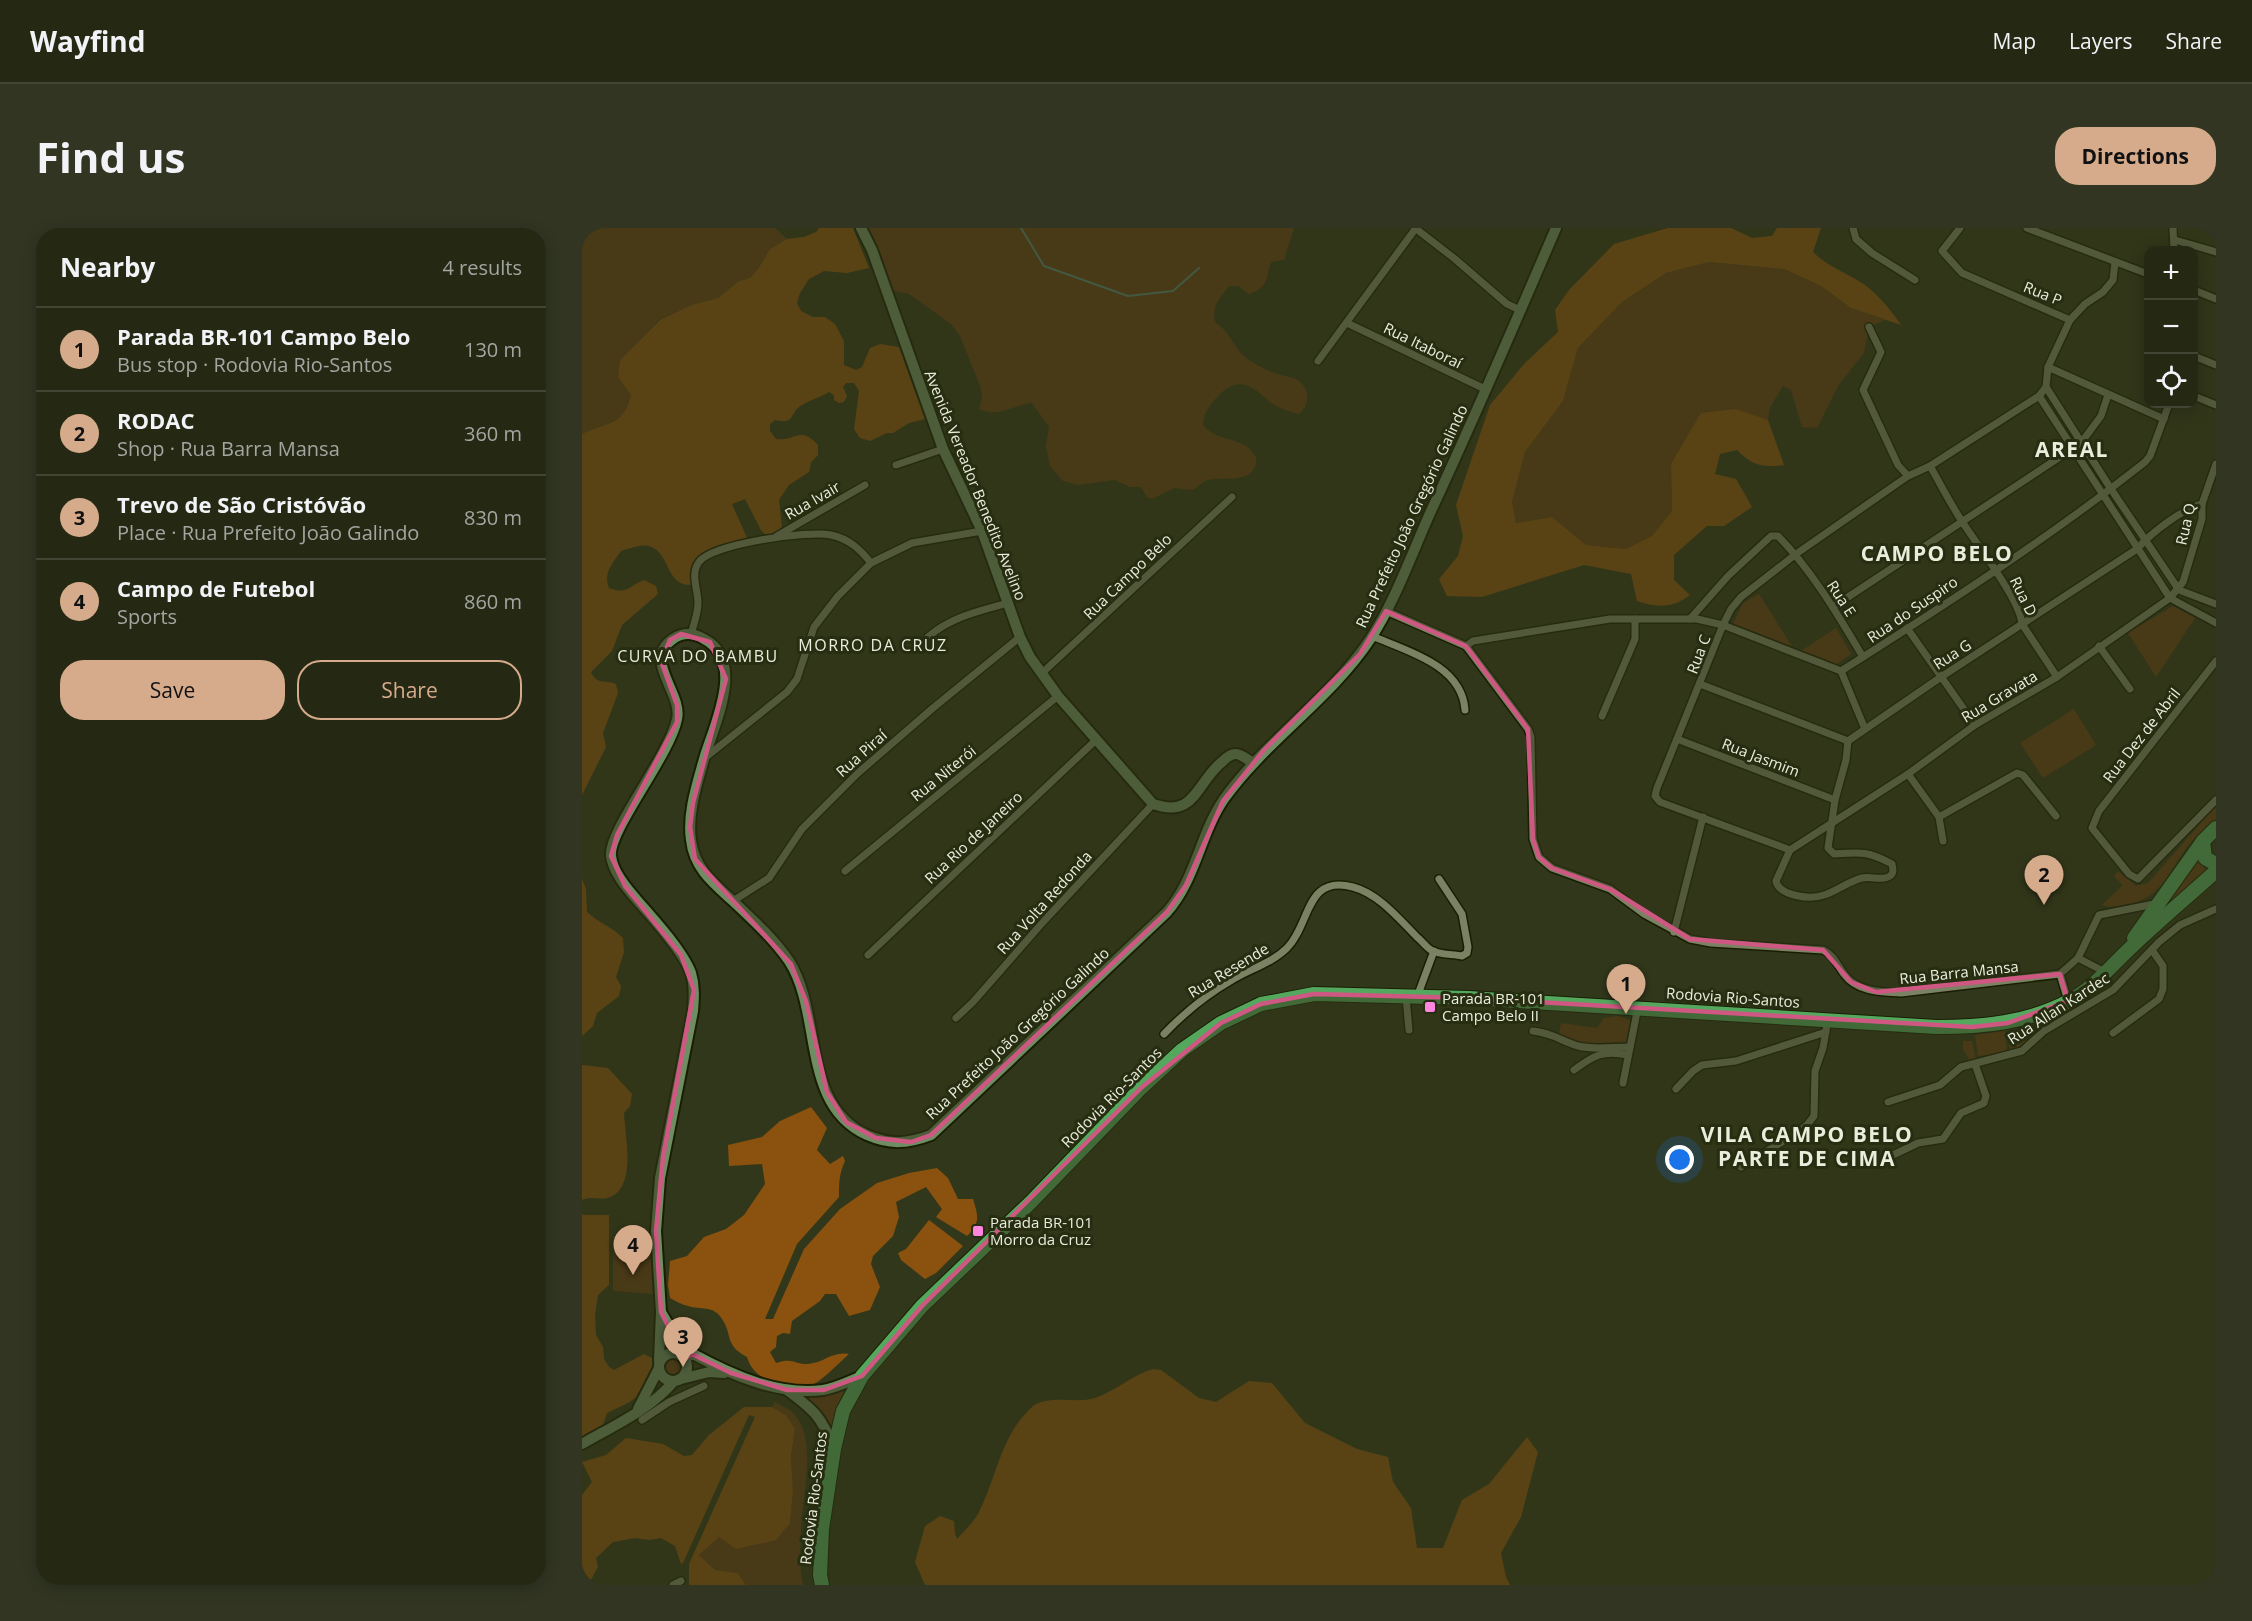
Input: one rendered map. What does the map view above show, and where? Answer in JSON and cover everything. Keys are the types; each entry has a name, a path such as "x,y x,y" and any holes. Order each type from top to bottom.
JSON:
{"highway":[{"name":"Rodovia Rio-Santos","path":"822,1585 820,1575 822,1529 834,1449 843,1411 862,1376 922,1306 1031,1202 1142,1087 1182,1050 1221,1023 1261,1004 1314,994 1638,1007 1827,1026 1972,1027 2008,1023 2039,1014 2068,1001 2107,973 2121,957 2203,841 2216,828"},
{"path":"2203,841 2205,858 2216,864"},
{"name":"Rodovia Rio-Santos","path":"2121,957 2216,871"}],"main road":[{"name":"Avenida Vereador Benedito Avelino","path":"861,228 872,250 943,448 982,531 1020,637 1041,674 1058,696 1153,804"},
{"name":"Rua Prefeito João Gregório Galindo","path":"692,634 710,642 719,655 726,679 724,697 704,759 690,827 695,859 704,873 775,943 791,964 806,1001 817,1065 827,1092 846,1122 860,1132 890,1142 911,1143 931,1135 1167,912 1186,885 1223,801 1253,763 1360,654 1386,611 1487,390 1556,228"},
{"path":"692,634 681,634 670,640 664,650 662,668 677,705 677,722 659,761 616,835 611,856 625,886 681,955 691,973 694,990 693,1011 660,1178 656,1231 661,1312 659,1365 666,1380 678,1380 709,1372 731,1373"},
{"path":"1153,804 1165,808 1184,805 1194,797 1219,764 1232,755 1239,755 1253,763"},
{"path":"582,1444 639,1416 667,1397 687,1367 674,1334 661,1312"},
{"path":"639,1416 659,1365 669,1353 683,1357 694,1355 731,1373 787,1390 824,1390 862,1376"},
{"path":"787,1390 818,1415 824,1423 834,1449"}],"street":[{"path":"1318,361 1416,228 1507,304 1521,310"},
{"path":"1853,228 1856,239 1872,253 1915,280"},
{"name":"Rua P","path":"1960,228 1942,251 1962,273 2070,320 2085,304 2103,292 2113,280 2115,262"},
{"path":"2027,228 2144,273"},
{"path":"2172,228 2174,246"},
{"path":"2175,240 2216,252"},
{"path":"2198,293 2216,299"},
{"path":"1796,554 1908,476 1930,466 2039,396 2046,387 2048,367 2070,320"},
{"name":"Rua Itaboraí","path":"1347,323 1487,390"},
{"path":"1869,327 1881,352 1863,390 1898,465 1908,476"},
{"path":"2198,358 2216,365"},
{"path":"2048,367 2164,419"},
{"path":"2046,387 2110,489 2179,590 2216,604"},
{"path":"1833,607 2072,449 2081,442 2101,416 2108,395"},
{"path":"2039,396 2170,598 2216,622"},
{"path":"2198,398 2216,405"},
{"path":"2102,496 2150,456 2168,408"},
{"path":"896,465 943,448"},
{"name":"Rua Q","path":"2179,590 2202,519 2202,504 2216,464"},
{"name":"Rua D","path":"1930,466 1962,521 1995,570 2021,615 2022,624 2057,677"},
{"name":"Rua Ivair","path":"772,538 866,485"},
{"name":"Rua do Suspiro","path":"1841,671 1995,570 2102,496"},
{"name":"Rua Campo Belo","path":"1041,674 1232,497"},
{"name":"Rua G","path":"1848,741 1941,677 2137,549 2190,507 2202,504"},
{"path":"704,759 787,692 797,679 814,627 838,596 871,563 912,543 982,531"},
{"name":"Rua Ivair","path":"692,634 698,608 694,578 696,568 699,561 720,549 772,538 828,534 861,550 871,563"},
{"name":"Rua E","path":"1690,620 1728,576 1771,536 1778,536 1796,554 1833,607 1863,657"},
{"name":"Rua C","path":"1703,817 1660,802 1655,796 1657,788 1731,609 1741,597 1796,554"},
{"name":"Rua Gravata","path":"1790,850 1908,774 1975,725 2057,677 2179,590"},
{"path":"2197,613 2203,599"},
{"path":"928,637 958,618 1008,603"},
{"name":"Rua Barra Mansa","path":"1386,611 1466,646 1528,729 1531,737 1532,825 1535,847 1539,856 1552,868 1610,889 1644,914 1690,939 1711,943 1823,950 1833,957 1851,982 1876,992 1901,993 2060,974"},
{"path":"1466,646 1473,641 1610,619 1690,620 1723,625 1841,671 1865,729"},
{"path":"1602,716 1635,639 1635,619"},
{"path":"1907,628 1975,725"},
{"path":"1372,636 1435,664 1448,674 1465,700 1466,710"},
{"name":"Rua Piraí","path":"732,901 769,878 802,829 858,773 1020,637"},
{"path":"2099,646 2130,689"},
{"name":"Rua Dez de Abril","path":"2216,661 2099,811 2092,828 2129,874 2138,879 2216,800"},
{"path":"1674,932 1703,817 1790,850 1776,881 1780,890 1785,893 1822,896 1864,878 1887,878 1894,870 1892,864 1868,852 1834,854 1828,848 1835,800 1846,760 1848,741 1700,684"},
{"name":"Rua Niterói","path":"845,871 1058,696"},
{"name":"Rua Rio de Janeiro","path":"868,955 1096,739"},
{"name":"Rua Jasmim","path":"1677,739 1835,800"},
{"path":"1939,817 2017,773 2023,775 2056,816"},
{"path":"1908,774 1939,817 1943,841"},
{"name":"Rua Volta Redonda","path":"956,1018 973,1002 1050,913 1153,804"},
{"path":"1409,1030 1412,997 1434,951 1462,956 1467,953 1468,947 1459,909 1440,879"},
{"name":"Rua Resende","path":"1164,1034 1200,1000 1287,949 1298,935 1318,892 1329,885 1353,887 1364,891 1383,904 1434,951"},
{"path":"2068,1001 2060,974 2078,958 2099,915 2159,903"},
{"name":"Rua Allan Kardec","path":"1888,1102 1940,1085 1961,1067 2022,1051 2044,1031 2113,990 2180,925 2216,909"},
{"path":"2113,1033 2159,999 2163,989 2163,966 2152,951"},
{"path":"2078,958 2107,973"},
{"path":"1623,1083 1638,1007"},
{"path":"1676,1089 1702,1065 1747,1059 1827,1026"},
{"path":"1741,1167 1795,1134 1814,1116 1815,1071 1823,1048 1827,1026"},
{"path":"1533,1031 1554,1035 1583,1047 1629,1051"},
{"path":"1574,1070 1588,1060 1605,1053 1629,1051"},
{"path":"1893,1155 1918,1143 1943,1139 1957,1117 1984,1103 1986,1096 1975,1064"},
{"path":"667,1397 704,1386"},
{"path":"673,1585 681,1581"}],"highlighted area":[{"path":"1386,611 1466,646 1528,729 1533,839 1539,857 1552,868 1610,889 1690,939 1823,950 1851,982 1876,992 2060,974 2063,980 2068,1001 2008,1023 1972,1027 1469,998 1314,994 1261,1004 1221,1023 1142,1087 922,1306 862,1376 824,1390 787,1390 731,1373 692,1354 685,1359 681,1355 661,1312 656,1231 663,1157 694,990 681,955 625,886 611,856 617,835 677,722 677,705 661,661 670,640 681,634 710,642 726,679 693,803 690,827 695,859 791,964 806,1001 827,1092 846,1122 876,1138 911,1142 931,1135 1167,912 1186,885 1223,801 1264,750 1360,654"}],"shaded area":[{"path":"582,228 775,228 787,239 770,249 750,278 739,281 718,298 691,305 659,320 620,360 618,377 631,395 624,413 613,422 582,434"},
{"path":"819,228 853,228 869,268 847,273 824,271 809,279 797,303 801,311 813,317 825,317 835,324 844,341 844,365 856,370 862,367 870,348 880,344 899,347 925,419 909,423 893,433 887,433 870,441 860,438 854,429 859,391 854,383 846,383 843,387 847,396 844,402 839,403 834,400 834,395 829,392 802,405 790,420 775,420 770,424 770,431 776,439 802,435 812,439 818,445 818,455 811,462 809,472 789,485 779,500 782,527 775,534 766,535 761,530 745,499 732,504 748,540 714,548 699,557 691,571 691,585 682,584 675,579 657,550 650,546 639,546 621,551 608,573 609,588 620,591 644,580 656,586 658,594 622,625 612,651 591,672 596,679 616,684 618,693 603,733 606,747 582,795 582,434 613,422 624,413 631,395 618,377 620,360 660,320 691,305 718,298 739,281 750,278 770,249 787,239 804,237 816,232"},
{"path":"861,228 1294,228 1284,260 1271,262 1263,286 1249,294 1238,286 1229,286 1217,302 1214,316 1215,322 1245,357 1270,371 1300,382 1306,390 1307,403 1299,414 1282,409 1256,390 1239,384 1223,391 1215,400 1206,413 1203,425 1215,435 1243,444 1256,457 1256,465 1251,472 1241,478 1208,480 1193,490 1174,488 1152,499 1147,497 1141,487 1130,487 1115,480 1078,485 1063,481 1050,466 1046,447 1049,427 1032,403 999,412 979,409 982,398 981,388 960,336 951,324 909,294 886,289"},
{"path":"1668,228 1731,228 1752,238 1772,236 1777,228 1821,228 1813,252 1825,262 1868,287 1893,313 1901,325 1851,308 1821,286 1784,269 1709,262 1666,273 1622,302 1578,348 1563,401 1525,452 1512,502 1516,523 1552,517 1586,545 1626,549 1652,536 1672,511 1671,464 1701,413 1736,409 1768,420 1784,465 1758,464 1737,450 1720,454 1715,474 1736,479 1752,507 1724,526 1707,526 1674,555 1674,580 1690,595 1677,602 1658,606 1637,601 1631,574 1584,565 1482,597 1447,596 1439,579 1458,556 1463,536 1456,505 1490,405 1525,363 1558,332 1555,310 1569,290 1614,244"},
{"path":"1709,262 1784,269 1821,286 1851,308 1885,320 1869,327 1864,353 1838,386 1817,428 1802,427 1791,390 1783,386 1770,408 1768,420 1735,409 1671,464 1672,511 1652,536 1626,549 1586,545 1552,517 1516,523 1512,502 1525,452 1563,401 1578,348 1622,302 1666,273"},
{"path":"1759,594 1793,648 1733,624 1743,603"},
{"path":"2173,606 2195,618 2156,677 2128,633"},
{"path":"1836,628 1851,654 1834,666 1801,651"},
{"path":"2074,709 2096,745 2043,778 2020,743"},
{"path":"2216,806 2216,820 2191,842 2164,881 2149,896 2125,905 2102,905 2123,885 2114,876 2118,871 2136,886 2148,883"},
{"path":"2196,858 2204,868 2212,870 2152,922"},
{"path":"582,879 586,889 587,912 623,938 624,952 616,977 621,986 619,996 597,1013 593,1026 582,1036"},
{"path":"1619,1016 1633,1023 1628,1045 1582,1045 1559,1035 1561,1023 1597,1028 1604,1018"},
{"path":"2039,1025 2043,1030 2030,1044 2010,1051 2008,1037"},
{"path":"2005,1031 2007,1052 1978,1056 1975,1035"},
{"path":"1963,1041 1972,1041 1976,1060 1970,1061 1963,1049"},
{"path":"582,1065 608,1068 632,1094 630,1106 624,1113 627,1172 624,1183 618,1191 606,1198 582,1200"},
{"path":"811,1107 827,1128 817,1150 830,1164 843,1156 845,1161 840,1179 839,1197 797,1244 765,1319 773,1319 804,1249 840,1209 877,1183 909,1173 937,1168 948,1178 958,1199 973,1199 977,1219 975,1227 967,1236 936,1217 942,1209 926,1187 896,1202 899,1217 893,1236 873,1256 871,1264 880,1287 870,1310 849,1316 836,1294 825,1294 820,1301 792,1321 790,1334 783,1333 777,1336 776,1347 770,1352 776,1363 791,1361 808,1364 833,1355 849,1354 812,1385 791,1385 767,1380 761,1376 750,1365 747,1357 732,1344 719,1315 711,1310 684,1305 670,1298 668,1285 670,1261 687,1256 704,1237 726,1229 744,1215 765,1184 762,1164 729,1166 728,1145 762,1137 780,1121"},
{"path":"582,1213 583,1215 609,1215 609,1285 598,1295 595,1315 596,1335 603,1347 604,1359 614,1370 644,1354 652,1358 653,1363 648,1379 636,1397 607,1413 602,1428 582,1439"},
{"path":"929,1220 963,1246 936,1273 925,1279 901,1260 898,1253 906,1249"},
{"path":"650,1233 653,1294 613,1291 613,1236"},
{"path":"673,1357 680,1360 683,1367 680,1374 673,1377 666,1374 663,1367 666,1360"},
{"path":"1153,1369 1161,1370 1199,1398 1216,1402 1249,1381 1272,1383 1305,1423 1357,1449 1388,1457 1393,1482 1411,1508 1417,1548 1443,1548 1462,1500 1489,1484 1527,1437 1538,1452 1521,1517 1501,1553 1510,1585 925,1585 915,1562 925,1526 940,1516 954,1521 957,1539 974,1521 1006,1444 1021,1418 1032,1407 1046,1401 1095,1398"},
{"path":"847,1385 831,1427 821,1412 803,1396 823,1395"},
{"path":"775,1402 794,1414 805,1438 807,1469 800,1550 803,1585 746,1585 738,1573 715,1570 699,1555 719,1537 790,1523 793,1491 791,1456 795,1430 786,1415 772,1407"},
{"path":"744,1407 772,1407 786,1415 795,1429 791,1456 793,1491 790,1523 776,1540 736,1549 719,1537 699,1555 715,1570 738,1573 746,1585 689,1585 689,1564 755,1417 749,1415 683,1563 681,1564 675,1546 661,1538 649,1540 635,1538 613,1542 596,1558 598,1567 588,1585 582,1585 582,1495 592,1482 582,1462 606,1455 626,1438 663,1444 684,1456 692,1455 709,1435"}],"waterway":[{"path":"1021,228 1044,266 1128,296 1173,291 1199,268"}],"place":[{"name":"RODAC","path":"2044,905"},
{"name":"Parada BR-101 Campo Belo II","path":"1430,1007"},
{"name":"Parada BR-101 Campo Belo","path":"1626,1014"},
{"name":"Parada BR-101 Morro da Cruz","path":"978,1231"},
{"name":"Campo de Futebol","path":"633,1275"},
{"name":"Trevo de São Cristóvão","path":"683,1367"}],"district":[{"name":"AREAL","path":"2072,449"},
{"name":"CAMPO BELO","path":"1937,553"},
{"name":"MORRO DA CRUZ","path":"873,645"},
{"name":"CURVA DO BAMBU","path":"698,656"},
{"name":"VILA CAMPO BELO PARTE DE CIMA","path":"1807,1146"}]}
